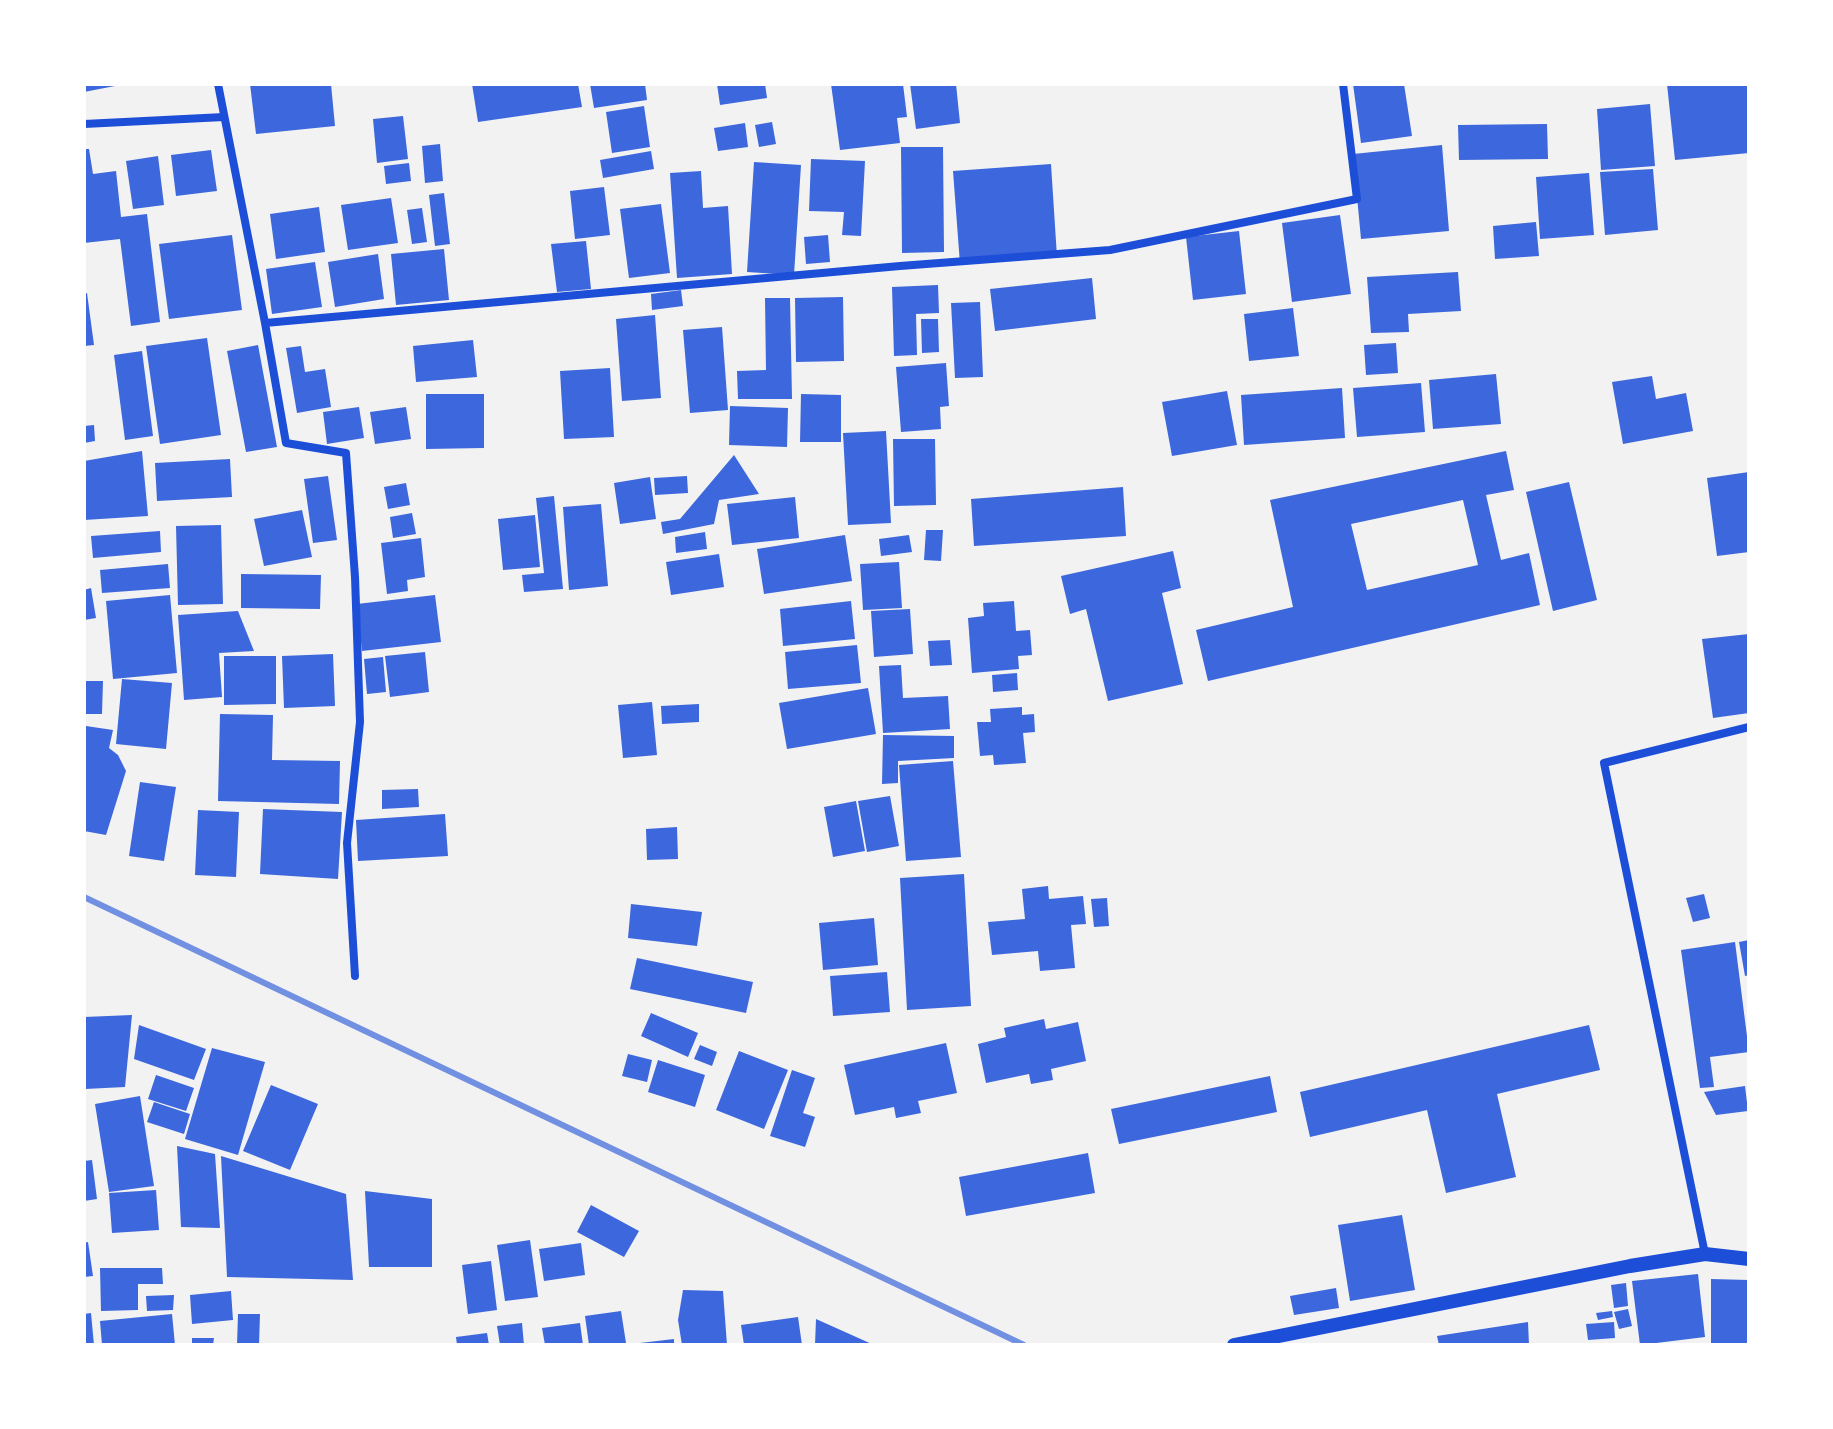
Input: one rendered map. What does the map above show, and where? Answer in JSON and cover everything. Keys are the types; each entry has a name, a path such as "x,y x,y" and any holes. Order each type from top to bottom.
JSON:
{"street":[{"path":"218,84 286,443 346,453 355,577 360,722 347,843 355,976"},
{"path":"265,323 1110,250 1357,199 1343,84"},
{"path":"84,124 224,117"},
{"path":"1705,1254 1604,763 1749,727"},
{"path":"1234,1345 1601,1271 1705,1254 1749,1259"}],"building":[{"path":"84,84 119,84 120,85 84,92"},
{"path":"250,84 331,84 335,126 256,134"},
{"path":"472,84 578,84 582,107 478,122"},
{"path":"590,84 645,84 647,100 594,108"},
{"path":"717,84 765,84 767,98 720,105"},
{"path":"831,84 903,84 907,117 897,118 900,143 840,150"},
{"path":"910,84 956,84 960,123 916,129"},
{"path":"1353,84 1404,84 1412,136 1361,143"},
{"path":"1667,84 1749,84 1749,153 1675,160"},
{"path":"1650,104 1655,166 1601,170 1597,109"},
{"path":"644,106 650,147 612,153 606,112"},
{"path":"403,116 408,159 377,163 373,119"},
{"path":"772,122 776,144 759,147 755,125"},
{"path":"745,123 748,147 718,151 714,128"},
{"path":"1547,124 1548,159 1459,160 1458,125"},
{"path":"440,144 443,181 425,183 422,146"},
{"path":"1442,145 1449,231 1361,239 1353,154"},
{"path":"901,147 943,147 944,252 902,253"},
{"path":"84,149 89,149 93,174 116,171 121,217 147,214 160,322 131,326 120,239 84,243"},
{"path":"211,150 217,191 176,196 171,155"},
{"path":"651,151 654,169 603,178 600,160"},
{"path":"158,156 164,205 133,209 126,161"},
{"path":"811,159 865,161 861,236 842,235 844,212 809,211"},
{"path":"754,162 801,165 794,275 747,272"},
{"path":"409,163 411,181 386,184 384,166"},
{"path":"1051,164 1057,257 960,264 953,171"},
{"path":"1653,169 1658,230 1605,235 1600,172"},
{"path":"701,171 703,208 728,206 732,274 677,278 670,173"},
{"path":"1589,173 1594,235 1540,239 1536,177"},
{"path":"604,187 610,235 575,239 570,191"},
{"path":"444,193 450,244 435,246 429,195"},
{"path":"391,198 398,243 348,250 341,205"},
{"path":"661,204 670,273 629,278 620,209"},
{"path":"319,207 325,252 276,259 270,214"},
{"path":"422,208 427,242 412,244 407,210"},
{"path":"1340,215 1351,294 1292,302 1282,223"},
{"path":"1536,222 1539,256 1495,259 1493,226"},
{"path":"1239,231 1246,294 1193,300 1186,237"},
{"path":"232,235 242,310 169,319 159,244"},
{"path":"828,235 830,262 806,264 804,237"},
{"path":"586,241 591,289 557,292 551,244"},
{"path":"444,249 449,300 396,305 391,254"},
{"path":"378,254 384,299 335,307 328,262"},
{"path":"315,262 322,307 272,314 266,269"},
{"path":"1458,272 1461,311 1408,314 1409,332 1371,333 1367,277"},
{"path":"1092,278 1096,319 995,331 990,289"},
{"path":"938,285 939,313 916,314 917,355 894,356 892,287"},
{"path":"681,290 683,306 652,310 651,294"},
{"path":"87,293 94,345 84,346 84,294"},
{"path":"843,297 844,361 796,362 795,298"},
{"path":"765,298 790,298 792,399 738,399 737,371 766,370"},
{"path":"980,302 983,377 955,378 951,303"},
{"path":"1293,308 1299,356 1249,361 1244,314"},
{"path":"655,315 661,398 622,401 616,319"},
{"path":"921,319 938,319 939,352 922,353"},
{"path":"722,327 728,410 690,413 683,330"},
{"path":"207,338 221,435 160,444 146,346"},
{"path":"473,340 477,377 416,382 413,346"},
{"path":"1396,343 1398,373 1366,375 1364,345"},
{"path":"258,345 277,447 246,452 227,351"},
{"path":"301,346 305,372 325,369 331,407 297,413 286,348"},
{"path":"142,351 153,436 125,440 114,355"},
{"path":"946,363 949,406 940,407 941,429 901,432 896,367"},
{"path":"610,368 614,437 564,439 560,371"},
{"path":"1496,374 1501,424 1433,429 1429,380"},
{"path":"1652,376 1656,399 1686,393 1693,431 1623,444 1612,382"},
{"path":"1421,383 1425,432 1357,437 1353,388"},
{"path":"1342,388 1345,438 1244,445 1241,395"},
{"path":"1227,391 1237,445 1172,456 1162,402"},
{"path":"426,394 484,394 484,448 426,449"},
{"path":"801,394 841,395 841,442 800,442"},
{"path":"730,406 788,408 787,447 729,445"},
{"path":"359,407 364,438 327,444 323,412"},
{"path":"406,407 411,439 375,444 370,412"},
{"path":"94,425 95,441 84,443 84,426"},
{"path":"886,431 891,523 848,525 843,433"},
{"path":"893,439 935,439 936,505 894,506"},
{"path":"142,451 148,516 84,520 84,461"},
{"path":"1506,451 1514,490 1486,495 1501,560 1529,553 1540,605 1208,681 1196,630 1293,607 1270,500","holes":["1463,500 1478,565 1367,590 1351,524"]},
{"path":"734,455 759,494 719,500 714,524 663,534 661,522 680,519"},
{"path":"230,459 232,497 157,501 155,463"},
{"path":"1749,472 1749,552 1717,556 1707,478"},
{"path":"328,476 337,540 313,543 304,479"},
{"path":"687,476 688,493 655,495 654,478"},
{"path":"650,477 656,519 620,524 614,483"},
{"path":"1569,482 1597,600 1553,611 1526,492"},
{"path":"406,483 410,505 388,509 384,487"},
{"path":"1123,487 1126,536 974,546 971,499"},
{"path":"554,496 563,589 524,592 522,575 544,573 536,498"},
{"path":"795,497 799,538 732,545 727,504"},
{"path":"601,504 608,586 569,590 563,507"},
{"path":"302,510 312,557 264,566 254,519"},
{"path":"412,513 416,534 393,538 390,517"},
{"path":"535,515 540,567 503,570 498,519"},
{"path":"221,525 223,604 178,605 176,526"},
{"path":"926,530 943,530 941,561 924,560"},
{"path":"160,531 161,552 93,558 91,536"},
{"path":"705,532 707,549 676,553 675,537"},
{"path":"845,535 852,581 764,594 757,549"},
{"path":"909,535 912,552 881,556 879,539"},
{"path":"421,538 425,577 407,580 408,591 387,594 381,543"},
{"path":"1173,551 1181,588 1162,593 1183,684 1108,701 1086,609 1070,614 1061,576"},
{"path":"719,554 724,587 671,595 666,562"},
{"path":"899,562 902,608 863,610 860,564"},
{"path":"168,564 170,588 102,593 100,570"},
{"path":"241,574 321,575 320,609 241,608"},
{"path":"91,588 96,618 84,620 84,590"},
{"path":"170,595 177,673 113,679 106,601"},
{"path":"435,595 441,642 362,651 357,604"},
{"path":"851,601 855,639 783,646 780,609"},
{"path":"1014,601 1016,631 1030,630 1032,655 1018,656 1019,669 972,673 968,618 984,616 983,603"},
{"path":"910,609 913,654 874,657 871,611"},
{"path":"238,611 254,651 219,653 222,697 184,700 178,615"},
{"path":"1749,634 1749,713 1713,718 1702,639"},
{"path":"950,640 952,665 930,666 928,641"},
{"path":"857,645 861,683 788,689 785,652"},
{"path":"425,652 429,692 390,697 385,656"},
{"path":"333,654 335,706 284,708 282,656"},
{"path":"224,656 276,656 276,704 224,705"},
{"path":"383,657 386,692 367,694 364,659"},
{"path":"901,665 903,698 948,696 950,729 883,733 879,666"},
{"path":"1017,673 1018,690 993,692 992,675"},
{"path":"122,679 172,683 166,749 116,744"},
{"path":"84,681 103,681 102,714 84,714"},
{"path":"868,688 876,734 787,749 779,703"},
{"path":"652,702 657,755 623,758 618,705"},
{"path":"699,704 699,722 662,724 661,706"},
{"path":"1022,707 1022,715 1034,714 1035,732 1023,733 1026,763 994,765 993,755 980,756 977,722 991,722 990,709"},
{"path":"220,714 273,715 272,760 340,761 339,804 218,801"},
{"path":"86,726 113,730 109,748 118,755 126,771 106,835 84,831"},
{"path":"883,735 954,736 954,758 898,761 898,783 882,784"},
{"path":"953,761 961,857 906,861 899,765"},
{"path":"140,782 176,787 164,861 129,856"},
{"path":"418,789 419,807 382,809 382,790"},
{"path":"890,796 899,846 867,852 858,801"},
{"path":"856,801 865,851 833,857 824,807"},
{"path":"263,809 342,812 338,879 260,874"},
{"path":"198,810 239,812 236,877 195,875"},
{"path":"445,814 448,856 358,861 356,820"},
{"path":"677,827 678,859 647,860 646,829"},
{"path":"964,874 971,1006 907,1010 900,878"},
{"path":"1048,886 1049,899 1083,896 1086,924 1071,925 1075,968 1040,971 1038,951 992,955 988,922 1025,919 1022,889"},
{"path":"1704,894 1710,918 1693,922 1686,898"},
{"path":"1107,898 1109,926 1094,927 1091,899"},
{"path":"631,904 702,912 697,946 628,938"},
{"path":"874,918 878,965 823,970 819,923"},
{"path":"1749,940 1749,975 1745,976 1739,942"},
{"path":"1735,942 1749,1052 1710,1057 1714,1087 1700,1088 1681,950"},
{"path":"637,958 753,982 746,1013 630,989"},
{"path":"887,972 890,1012 833,1016 830,976"},
{"path":"651,1013 698,1033 688,1057 641,1036"},
{"path":"132,1015 125,1087 85,1089 84,1017"},
{"path":"1044,1019 1046,1029 1078,1022 1086,1061 1051,1069 1053,1080 1031,1084 1029,1074 986,1083 978,1044 1006,1037 1004,1028"},
{"path":"139,1025 206,1049 194,1080 134,1059"},
{"path":"1589,1025 1600,1070 1497,1094 1516,1177 1446,1193 1427,1110 1310,1137 1300,1092"},
{"path":"946,1043 957,1093 918,1101 921,1113 896,1118 894,1107 855,1115 844,1065"},
{"path":"700,1045 717,1052 712,1066 694,1059"},
{"path":"212,1048 265,1062 238,1155 185,1139"},
{"path":"739,1051 788,1070 764,1129 716,1110"},
{"path":"628,1054 652,1060 647,1082 622,1076"},
{"path":"658,1060 705,1075 695,1107 648,1092"},
{"path":"792,1070 815,1078 803,1113 815,1117 805,1147 770,1136"},
{"path":"156,1075 194,1088 186,1111 148,1099"},
{"path":"1270,1076 1277,1112 1119,1144 1111,1109"},
{"path":"271,1085 318,1104 290,1170 243,1151"},
{"path":"1745,1086 1748,1111 1716,1115 1704,1092"},
{"path":"140,1096 154,1186 109,1192 95,1104"},
{"path":"154,1102 190,1114 184,1134 147,1122"},
{"path":"177,1146 215,1154 220,1228 181,1227"},
{"path":"1088,1153 1095,1193 966,1216 959,1177"},
{"path":"221,1156 346,1194 353,1280 227,1277"},
{"path":"92,1160 97,1199 84,1201 84,1161"},
{"path":"156,1190 159,1230 112,1233 109,1193"},
{"path":"365,1191 432,1199 432,1267 369,1267"},
{"path":"591,1205 639,1231 624,1257 577,1232"},
{"path":"1402,1215 1415,1290 1350,1301 1338,1225"},
{"path":"530,1240 538,1297 505,1301 497,1245"},
{"path":"88,1242 93,1276 84,1277 84,1243"},
{"path":"581,1243 585,1275 544,1281 539,1249"},
{"path":"491,1261 497,1310 468,1314 462,1265"},
{"path":"100,1268 162,1268 163,1284 138,1284 138,1310 101,1311"},
{"path":"1698,1274 1705,1337 1640,1345 1632,1281"},
{"path":"1711,1279 1749,1280 1749,1345 1711,1345"},
{"path":"1626,1283 1628,1306 1614,1308 1611,1285"},
{"path":"1336,1288 1339,1308 1294,1315 1290,1296"},
{"path":"683,1290 723,1291 727,1345 682,1345 678,1320"},
{"path":"231,1291 233,1320 192,1324 190,1295"},
{"path":"174,1295 173,1310 147,1311 146,1296"},
{"path":"1628,1309 1632,1326 1619,1329 1614,1312"},
{"path":"621,1311 626,1343 589,1345 585,1316"},
{"path":"1612,1311 1613,1317 1598,1320 1596,1313"},
{"path":"91,1313 94,1345 84,1345 84,1314"},
{"path":"172,1314 175,1345 102,1345 100,1321"},
{"path":"238,1314 260,1314 259,1345 237,1345"},
{"path":"798,1317 802,1345 744,1345 741,1325"},
{"path":"816,1319 874,1345 815,1345"},
{"path":"1528,1322 1529,1345 1439,1345 1437,1336"},
{"path":"1614,1322 1615,1338 1588,1340 1586,1324"},
{"path":"522,1323 524,1345 500,1345 497,1326"},
{"path":"580,1323 583,1345 545,1345 542,1328"},
{"path":"487,1333 489,1345 457,1345 456,1337"},
{"path":"192,1338 214,1338 213,1345 192,1345"},
{"path":"674,1339 674,1345 640,1345 640,1343"}],"railway":[{"path":"84,897 1024,1345"}]}
